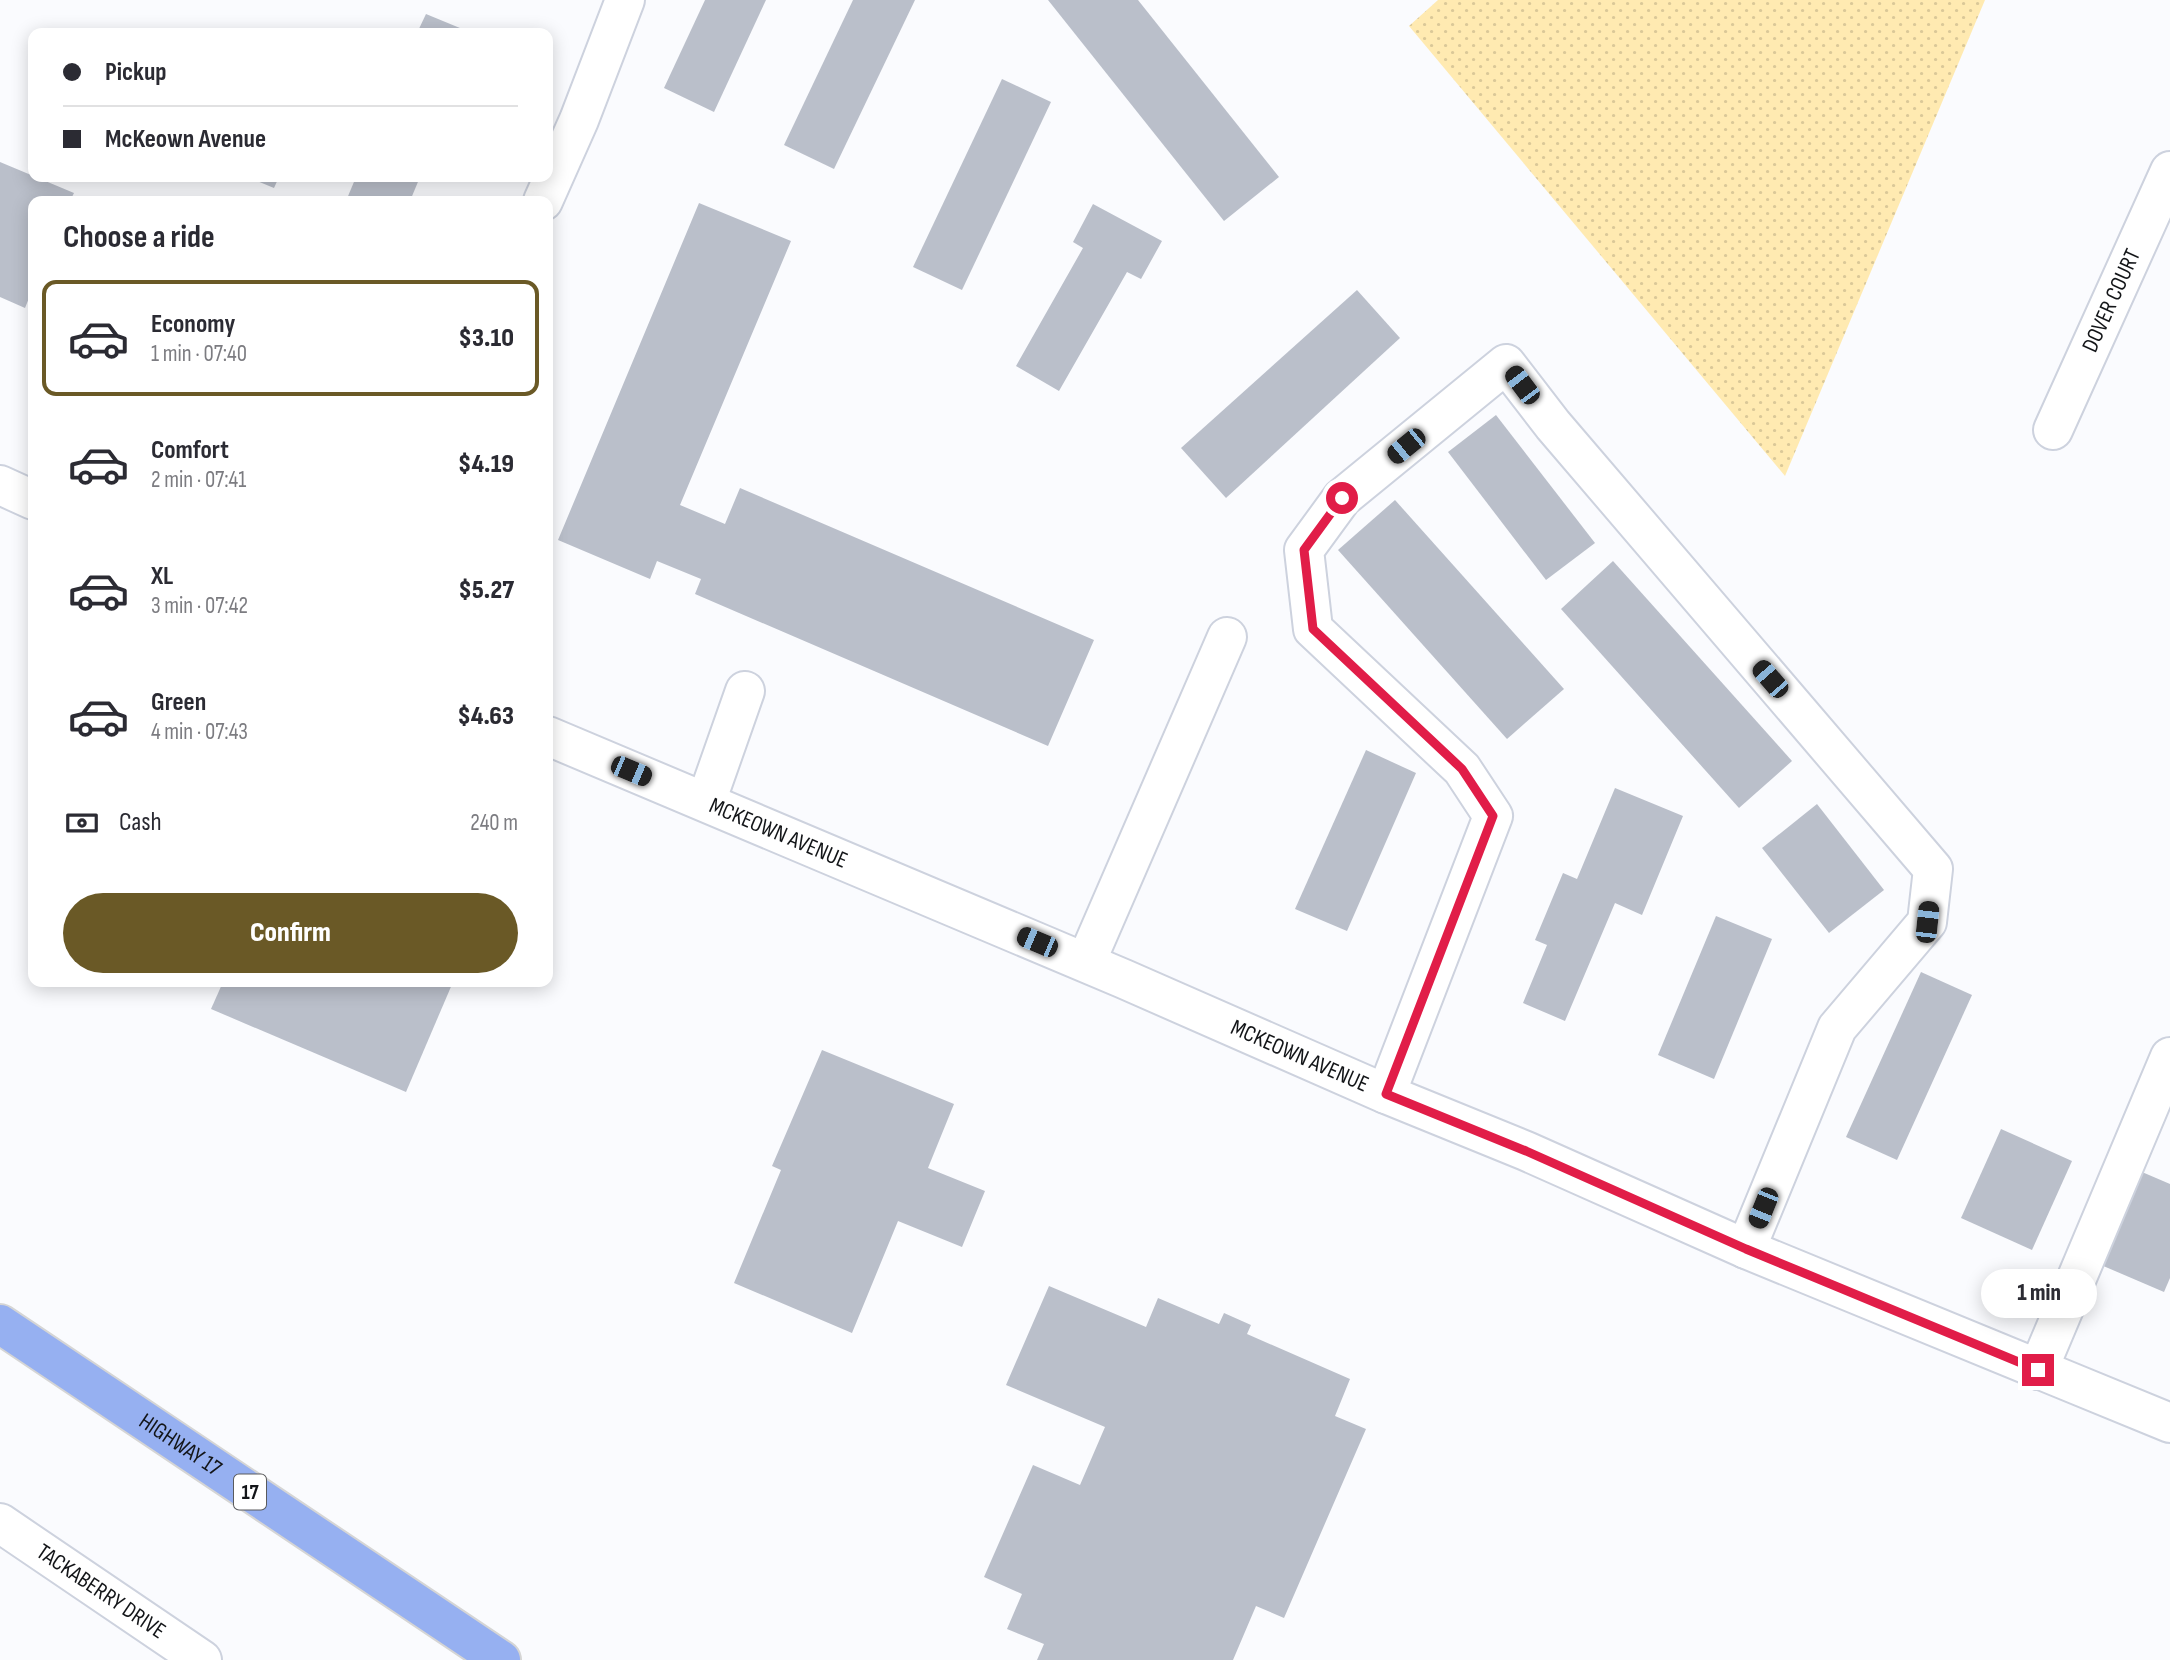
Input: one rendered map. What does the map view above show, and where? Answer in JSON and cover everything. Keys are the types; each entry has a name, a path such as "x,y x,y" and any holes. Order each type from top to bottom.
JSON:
{"highway":[{"name":"HIGHWAY 17","path":"0,1324 500,1660"}],"street":[{"path":"553,178 579,120 625,0"},
{"name":"DOVER COURT","path":"2053,430 2170,171"},
{"path":"1386,1094 1493,816 1462,769 1313,629 1304,550 1342,498 1506,364 1553,425 1933,869 1927,922 1838,1028 1746,1249"},
{"path":"0,485 28,498"},
{"path":"1086,962 1227,637"},
{"path":"706,802 745,691"},
{"name":"MCKEOWN AVENUE","path":"553,738 1086,962 1386,1094 1526,1151 1746,1249 2170,1423"},
{"path":"2038,1370 2170,1057"},
{"name":"TACKABERRY DRIVE","path":"0,1523 202,1660"}],"shaded area":[{"path":"1438,0 1985,0 1785,476 1409,26"}],"building":[{"path":"705,0 766,0 714,112 664,88"},
{"path":"853,0 915,0 834,169 784,145"},
{"path":"1048,0 1138,0 1279,177 1224,221"},
{"path":"426,14 460,28 419,28"},
{"path":"1002,79 1051,102 962,290 913,267"},
{"path":"0,162 28,174 28,182 48,182 74,193 72,196 28,196 28,300 25,308 0,297"},
{"path":"259,182 277,182 274,188"},
{"path":"354,182 418,182 412,196 348,196"},
{"path":"699,203 791,241 680,505 725,524 740,488 1094,640 1048,746 695,594 701,579 657,561 650,579 558,540"},
{"path":"1093,204 1162,241 1141,279 1127,272 1059,391 1016,366 1083,248 1073,242"},
{"path":"1357,290 1400,338 1226,498 1181,448"},
{"path":"1496,415 1595,543 1546,580 1448,452"},
{"path":"1395,500 1564,689 1507,739 1338,550"},
{"path":"1613,561 1792,761 1739,808 1561,609"},
{"path":"1366,750 1416,773 1347,931 1295,909"},
{"path":"1615,788 1683,816 1642,915 1615,903 1565,1021 1523,1003 1547,945 1535,940 1563,873 1577,879"},
{"path":"1817,804 1884,890 1829,933 1762,848"},
{"path":"1716,916 1772,939 1714,1079 1658,1055"},
{"path":"1921,972 1972,995 1897,1160 1846,1137"},
{"path":"221,987 451,987 406,1092 211,1009"},
{"path":"822,1050 954,1104 928,1168 985,1191 962,1247 898,1221 852,1333 734,1283 781,1170 772,1166"},
{"path":"2001,1129 2072,1161 2032,1250 1961,1218"},
{"path":"2135,1169 2170,1184 2170,1278 2164,1292 2094,1262"},
{"path":"1049,1286 1146,1327 1158,1298 1219,1324 1224,1313 1251,1325 1247,1334 1350,1379 1335,1416 1366,1429 1284,1618 1256,1606 1233,1660 1037,1660 1044,1644 1007,1629 1022,1594 984,1577 1033,1465 1080,1485 1105,1427 1006,1385"}],"route":[{"path":"1342,498 1304,550 1313,629 1462,769 1493,816 1386,1094 1526,1151 1746,1249 2038,1370"}]}
